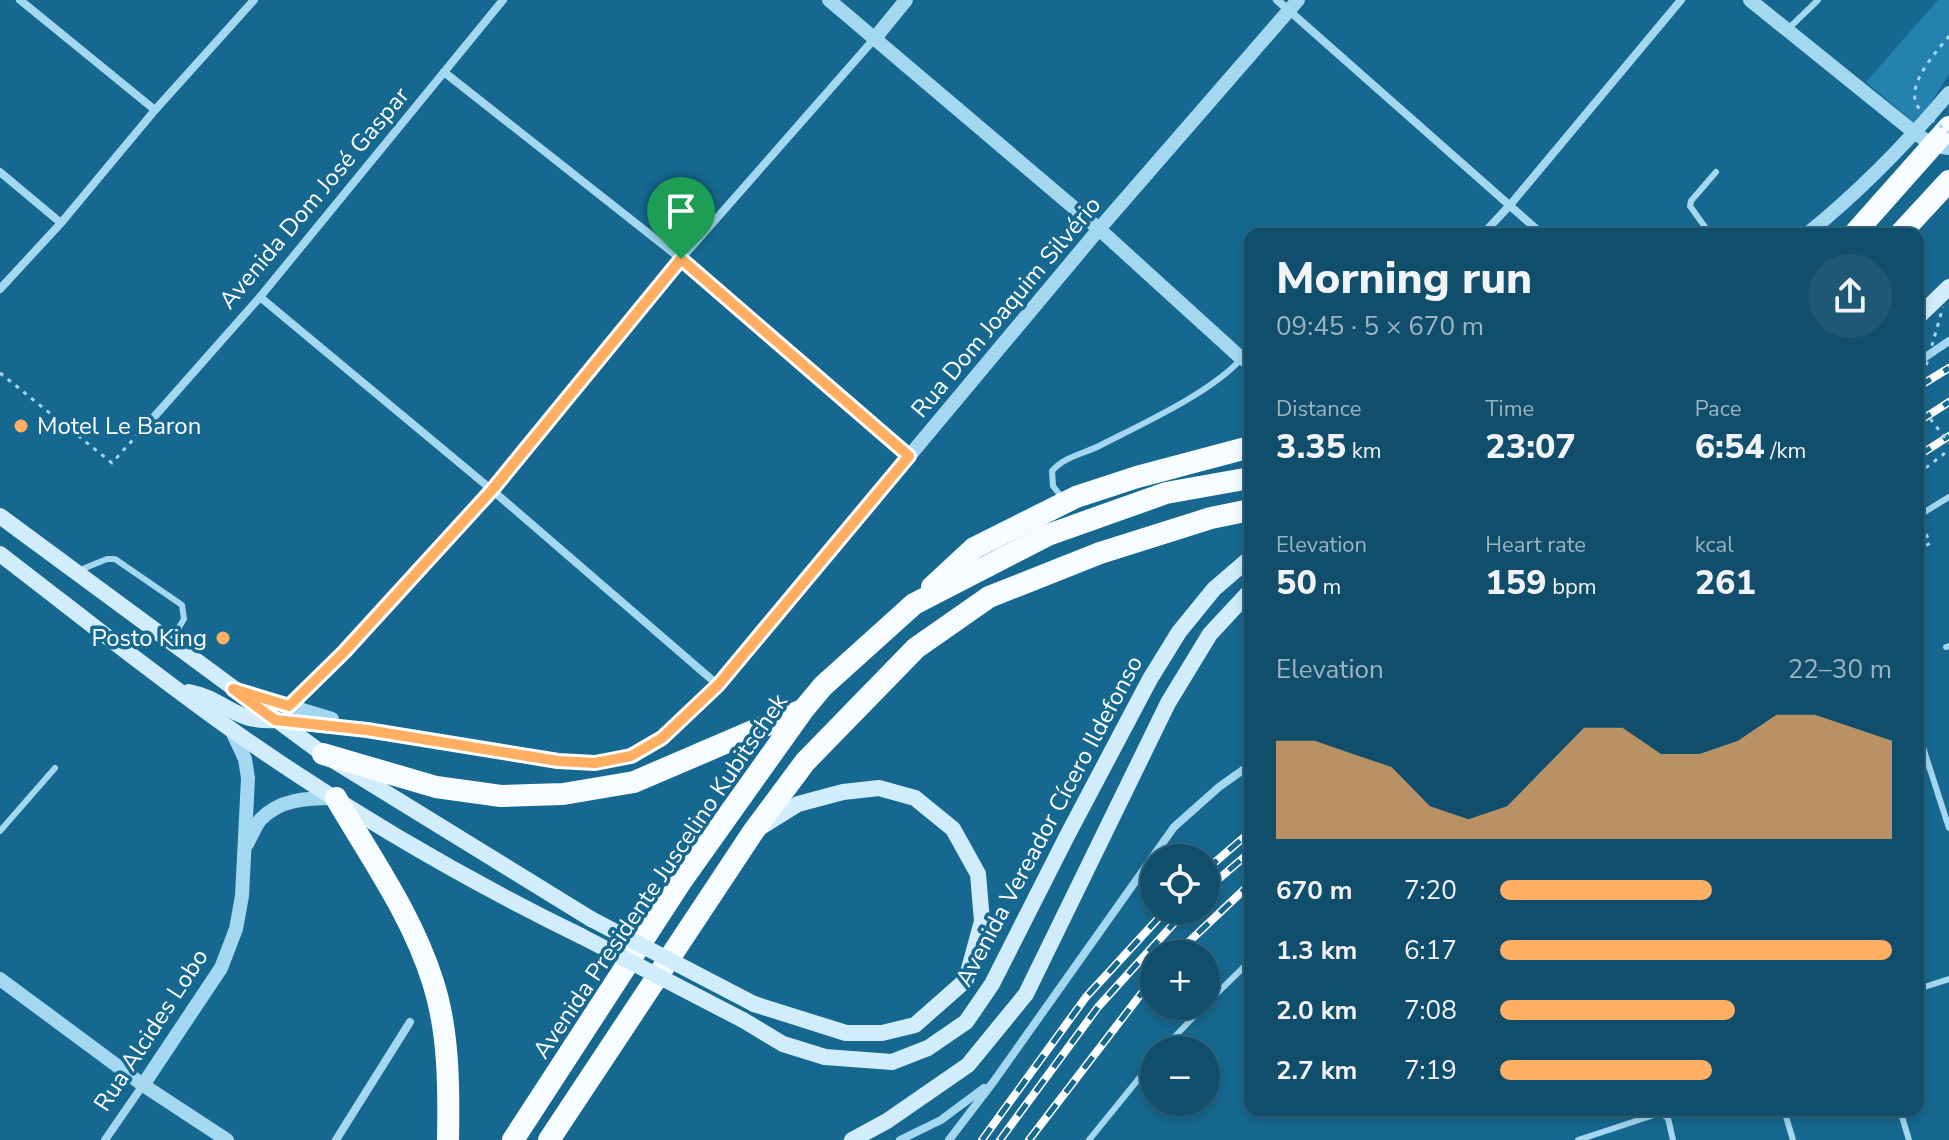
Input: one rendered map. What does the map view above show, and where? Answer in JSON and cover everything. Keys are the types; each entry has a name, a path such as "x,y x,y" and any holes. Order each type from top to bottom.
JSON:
{"highway":[{"path":"1860,228 1945,139"},
{"path":"1906,228 1949,181"},
{"path":"914,604 974,548 1076,497 1244,448"},
{"path":"1212,456 1244,453"},
{"name":"Avenida Presidente Juscelino Kubitschek","path":"513,1140 682,880 823,686 914,604 1048,535 1166,493 1244,479"},
{"path":"549,1140 753,832 805,762 916,648 989,597 1100,553 1211,518 1244,511"},
{"path":"323,754 436,787 501,796 563,794 634,782 803,710"},
{"path":"336,798 389,884 416,938 434,984 449,1085 448,1140"}],"main road":[{"path":"1924,311 1949,287"},
{"name":"Avenida Vereador Cícero Ildefonso","path":"0,516 323,754 591,919 754,1004 846,1033 882,1033 915,1025 966,980 982,921 978,874 953,829 915,798 879,788 843,792 798,804 753,832"},
{"name":"Avenida Vereador Cícero Ildefonso","path":"0,554 231,729 336,798 489,891 743,1020 783,1044 825,1057 892,1062 928,1048 966,1022 992,984 1150,679 1179,632 1214,589 1244,563"},
{"path":"852,1140 887,1121 968,1065 1026,994 1168,703 1210,634 1244,597"},
{"path":"180,690 212,700 251,720 275,720"}],"street":[{"path":"20,0 155,110"},
{"path":"829,0 1099,229 1244,358"},
{"path":"344,652 492,490 681,259 906,0"},
{"path":"1277,0 1294,5 1535,228"},
{"path":"1489,228 1681,0"},
{"path":"1750,0 1915,133 1945,139"},
{"path":"0,289 253,1"},
{"name":"Avenida Dom José Gaspar","path":"154,417 260,297 504,1"},
{"name":"Rua Dom Joaquim Silvério","path":"275,720 367,730 558,761 595,763 631,756 662,738 718,685 1099,229 1294,5"},
{"path":"444,72 681,259 909,456"},
{"path":"1814,228 1915,133 1949,93"},
{"path":"0,172 61,223"},
{"path":"260,297 492,490 718,685"},
{"path":"1924,358 1949,341"},
{"name":"Rua Dom Joaquim Silvério","path":"233,689 367,730"},
{"name":"Rua Alcides Lobo","path":"105,1140 221,968 236,929 242,896 248,778 245,759 231,729"},
{"path":"949,1140 1174,827 1244,769"},
{"path":"245,848 260,821 276,808 292,801 336,798"},
{"path":"0,979 143,1085 227,1140"},
{"path":"336,1140 410,1022"},
{"path":"900,1140 941,1120 994,1081"}],"lane":[{"path":"1787,30 1818,0"},
{"path":"1705,228 1690,206 1716,172"},
{"path":"1076,497 1060,495 1053,486 1052,471 1061,461 1097,447 1149,420 1244,362"},
{"path":"1924,513 1949,497"},
{"path":"76,572 107,559 115,559 182,605 184,619 171,642"},
{"path":"1924,751 1949,828"},
{"path":"0,831 55,768"},
{"path":"1220,990 1244,967"},
{"path":"1924,987 1949,979"},
{"path":"1175,1036 1191,1020"},
{"path":"1089,1140 1140,1077"},
{"path":"1578,1140 1651,1116"},
{"path":"1665,1116 1673,1140"},
{"path":"1786,1116 1793,1140"},
{"path":"1902,1116 1909,1140"}],"path":[{"path":"1945,139 1916,103 1916,90 1923,70 1949,36"},
{"path":"1924,373 1943,307"},
{"path":"0,373 112,463 154,417"},
{"path":"1924,411 1949,443"},
{"path":"1924,469 1949,450"},
{"path":"1924,530 1930,543 1924,547"},
{"path":"289,706 344,652"}],"shaded area":[{"path":"1938,0 1949,0 1949,74 1917,125 1866,82"}],"railway":[{"path":"1924,383 1949,368"},
{"path":"1924,418 1949,402"},
{"path":"1924,452 1949,436"},
{"path":"1220,858 1244,837"},
{"path":"1220,878 1244,857"},
{"path":"1191,940 1244,890"},
{"path":"982,1140 1086,997 1153,924"},
{"path":"1000,1140 1098,1007 1173,924"},
{"path":"1029,1140 1140,995"}],"place":[{"name":"Motel Le Baron","path":"21,426"},
{"name":"Posto King","path":"223,638"}],"route":[{"path":"681,259 909,456 718,685 662,738 631,756 595,763 558,761 367,730 275,720 233,689 289,706 344,652 492,490 681,259"}]}
